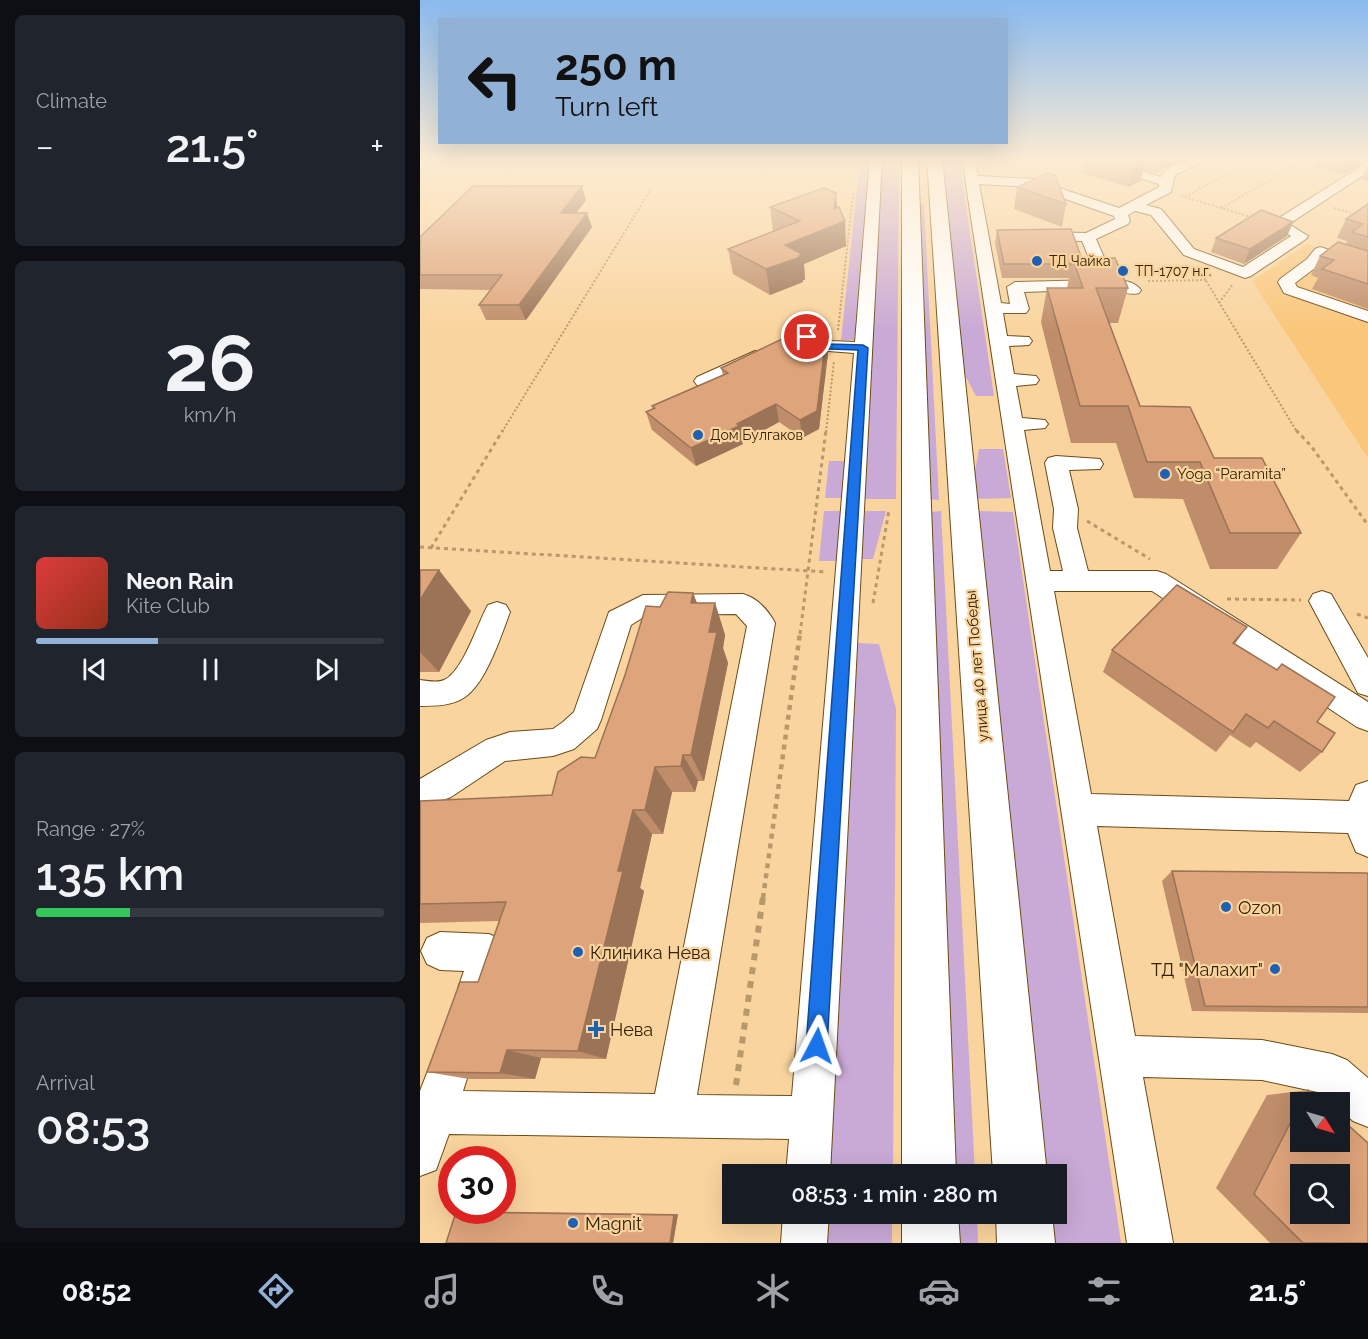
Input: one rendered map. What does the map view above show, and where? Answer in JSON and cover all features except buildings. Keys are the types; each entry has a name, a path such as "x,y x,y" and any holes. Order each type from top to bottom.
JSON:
{"main road":[{"name":"улица 40 лет Победы","path":"924,216 930,1164"},
{"name":"улица 40 лет Победы","path":"925,216 1019,1164"},
{"path":"930,1224 931,1243"},
{"path":"1025,1224 1026,1243"}],"street":[{"path":"809,1164 848,572 849,347 868,216"},
{"path":"982,216 988,235 993,308 1011,341 1025,424 1039,581 1149,1243"},
{"path":"1027,236 1088,237 1123,221 1121,216"},
{"path":"1159,216 1189,252 1245,273 1300,236 1279,224 1291,216"},
{"path":"1088,237 1108,285"},
{"path":"1368,267 1320,252 1313,262 1286,282 1290,290 1368,317"},
{"path":"993,308 1020,309 1016,287 1139,285"},
{"path":"704,381 799,337 814,339 828,346 849,347"},
{"path":"1078,581 1065,528 1066,509 1056,463 1092,464"},
{"path":"1039,581 1156,581 1368,718"},
{"path":"1322,601 1368,684"},
{"path":"420,794 436,788 479,758 499,749 512,745 548,745 562,740 577,730 586,720 620,619 643,605 743,604 761,623 672,1116"},
{"path":"420,693 442,693 454,689 464,681 497,612"},
{"path":"1077,810 1365,818"},
{"path":"420,1154 427,1112 489,952 440,951"},
{"path":"1118,1056 1262,1060 1332,1075 1368,1106"},
{"path":"427,1112 812,1118"},
{"path":"804,1243 805,1224"}],"path":[{"path":"430,548 634,216"},
{"path":"732,1116 809,572 849,347 852,216"},
{"path":"1246,216 1300,236"},
{"path":"1189,252 1297,432 1311,446 1368,525"},
{"path":"1219,303 1237,279 1227,280"},
{"path":"1139,285 1216,280"},
{"path":"872,607 889,508"},
{"path":"1066,509 1154,562"},
{"path":"420,548 809,572 848,572"},
{"path":"1224,599 1322,601"}],"shaded area":[{"path":"854,216 864,216 854,340 841,340"},
{"path":"878,216 899,216 896,499 864,499"},
{"path":"919,216 925,216 939,500 929,499"},
{"path":"946,216 968,216 994,396 976,396 962,370"},
{"path":"1307,244 1368,263 1368,458 1252,281"},
{"path":"979,449 1003,449 1011,498 975,499 973,482"},
{"path":"829,461 846,461 843,498 825,498"},
{"path":"824,511 843,511 839,561 819,561"},
{"path":"863,511 886,511 873,559 860,559"},
{"path":"941,511 974,1164 956,1164 930,512"},
{"path":"976,511 1013,512 1121,1243 1049,1243 1047,1224 1067,1224 1067,1164 1041,1164"},
{"path":"858,643 879,644 896,709 893,1164 830,1164"},
{"path":"827,1224 892,1224 892,1243 826,1243"},
{"path":"958,1224 977,1224 978,1243 959,1243"}],"place":[{"name":"ТД Чайка","path":"1037,261"},
{"name":"ТП-1707 н.г.","path":"1123,271"},
{"name":"Дом Булгаков","path":"698,435"},
{"name":"Yoga “Paramita”","path":"1165,474"},
{"name":"Ozon","path":"1226,907"},
{"name":"Клиника Нева","path":"578,952"},
{"name":"ТД \"Малахит\"","path":"1275,969"},
{"name":"Нева","path":"596,1029"},
{"name":"Magnit","path":"573,1223"}],"route":[{"path":"807,337 828,346 863,348 817,1046"}]}
